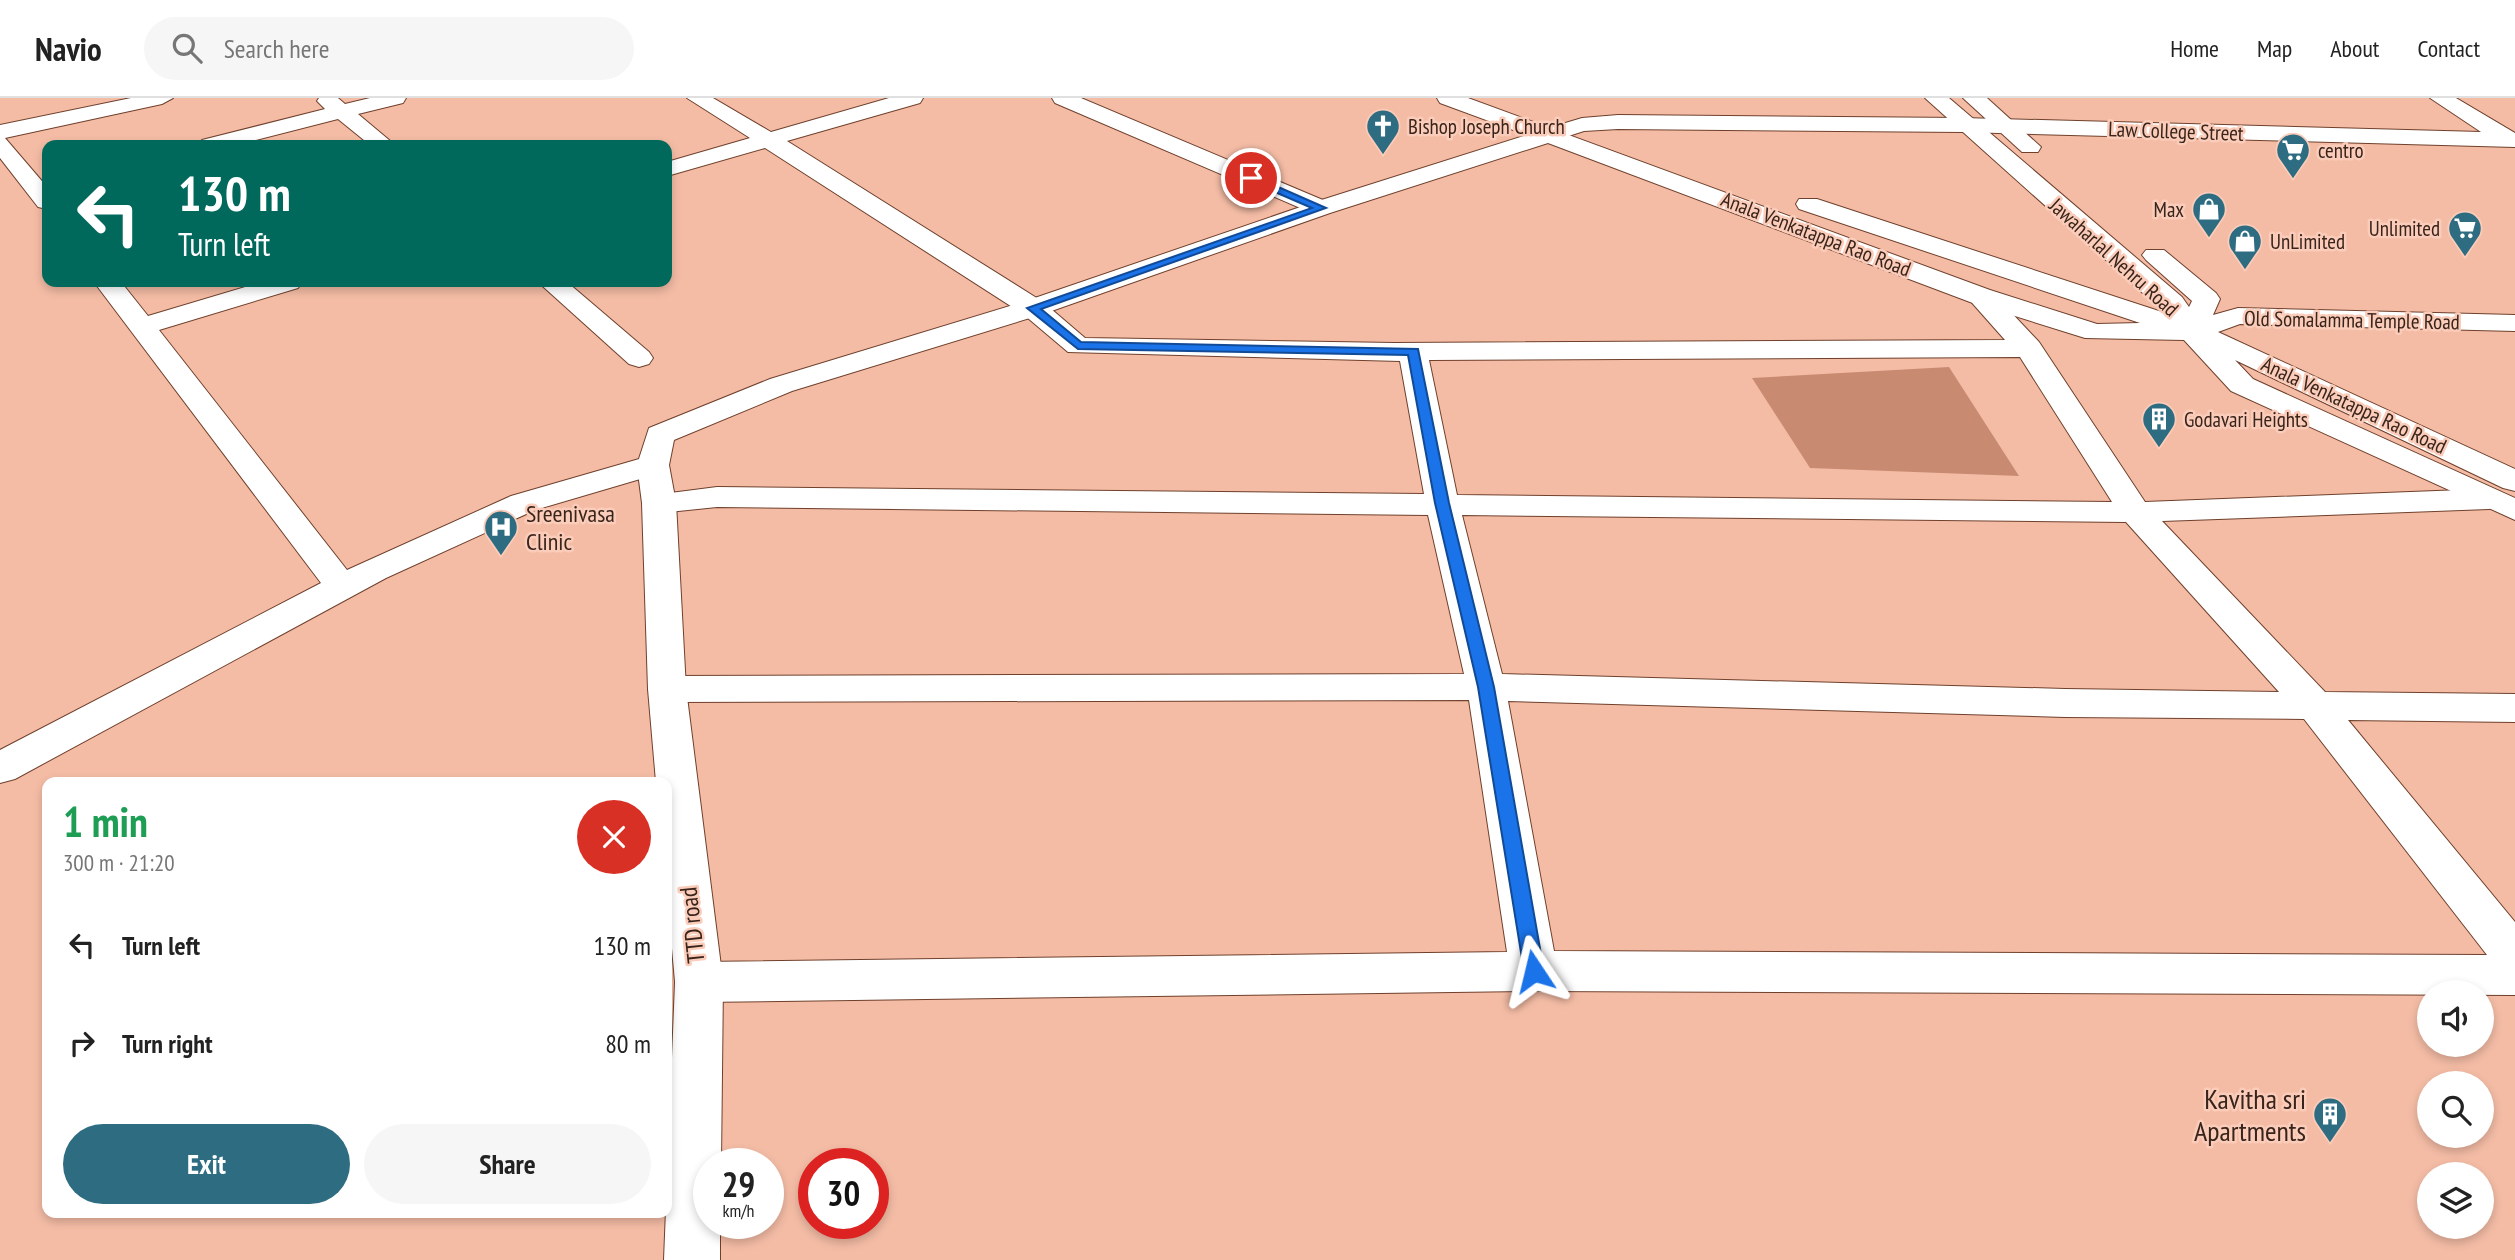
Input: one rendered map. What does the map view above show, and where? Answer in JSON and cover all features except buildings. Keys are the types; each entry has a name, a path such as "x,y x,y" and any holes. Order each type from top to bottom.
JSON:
{"street":[{"path":"0,132 162,98"},
{"path":"225,140 333,105 395,98"},
{"path":"698,98 769,140 1033,308 1078,346 1413,352 2029,348"},
{"path":"672,168 912,98"},
{"path":"1063,98 1321,208"},
{"name":"Anala Venkatappa Rao Road","path":"1448,98 1980,296 2095,332 2192,331"},
{"path":"1503,98 1695,164"},
{"path":"1601,98 1618,122"},
{"name":"Jawaharlal Nehru Road","path":"1936,98 2172,303 2192,331"},
{"name":"Jawaharlal Nehru Road","path":"1974,98 2048,163"},
{"path":"2441,98 2513,141"},
{"path":"333,105 378,140"},
{"name":"Law College Street","path":"1582,125 1618,122 1964,125 2513,141"},
{"path":"1033,308 1321,208 1582,125"},
{"path":"0,143 42,191"},
{"name":"Anala Venkatappa Rao Road","path":"1782,195 2192,331 2242,385 2506,497"},
{"name":"Jawaharlal Nehru Road","path":"2133,235 2206,299 2192,331"},
{"path":"111,287 342,587"},
{"path":"141,327 273,287"},
{"path":"557,287 639,358"},
{"path":"1980,296 2029,348 2135,512 2314,705 2515,956"},
{"name":"TTD road","path":"692,1260 699,982 667,689 656,484 660,435 781,385 1033,308"},
{"name":"Old Somalamma Temple Road","path":"2192,331 2238,316 2515,323"},
{"path":"1413,352 1442,503 1486,687 1534,971"},
{"path":"0,768 342,587 523,503 656,484 731,498 2135,512 2506,497"},
{"path":"667,689 1486,687 2065,703 2515,708"},
{"path":"699,982 1534,971 2515,975"}],"shaded area":[{"path":"1949,367 2019,476 1810,468 1752,378"}],"place":[{"name":"Bishop Joseph Church","path":"1383,156"},
{"name":"centro","path":"2293,180"},
{"name":"Max","path":"2209,239"},
{"name":"Unlimited","path":"2465,258"},
{"name":"UnLimited","path":"2245,271"},
{"name":"Godavari Heights","path":"2159,449"},
{"name":"Sreenivasa Clinic","path":"501,557"},
{"name":"Kavitha sri Apartments","path":"2330,1144"}],"route":[{"path":"1251,178 1321,208 1033,308 1078,346 1413,352 1442,503 1486,687 1534,971"}]}
